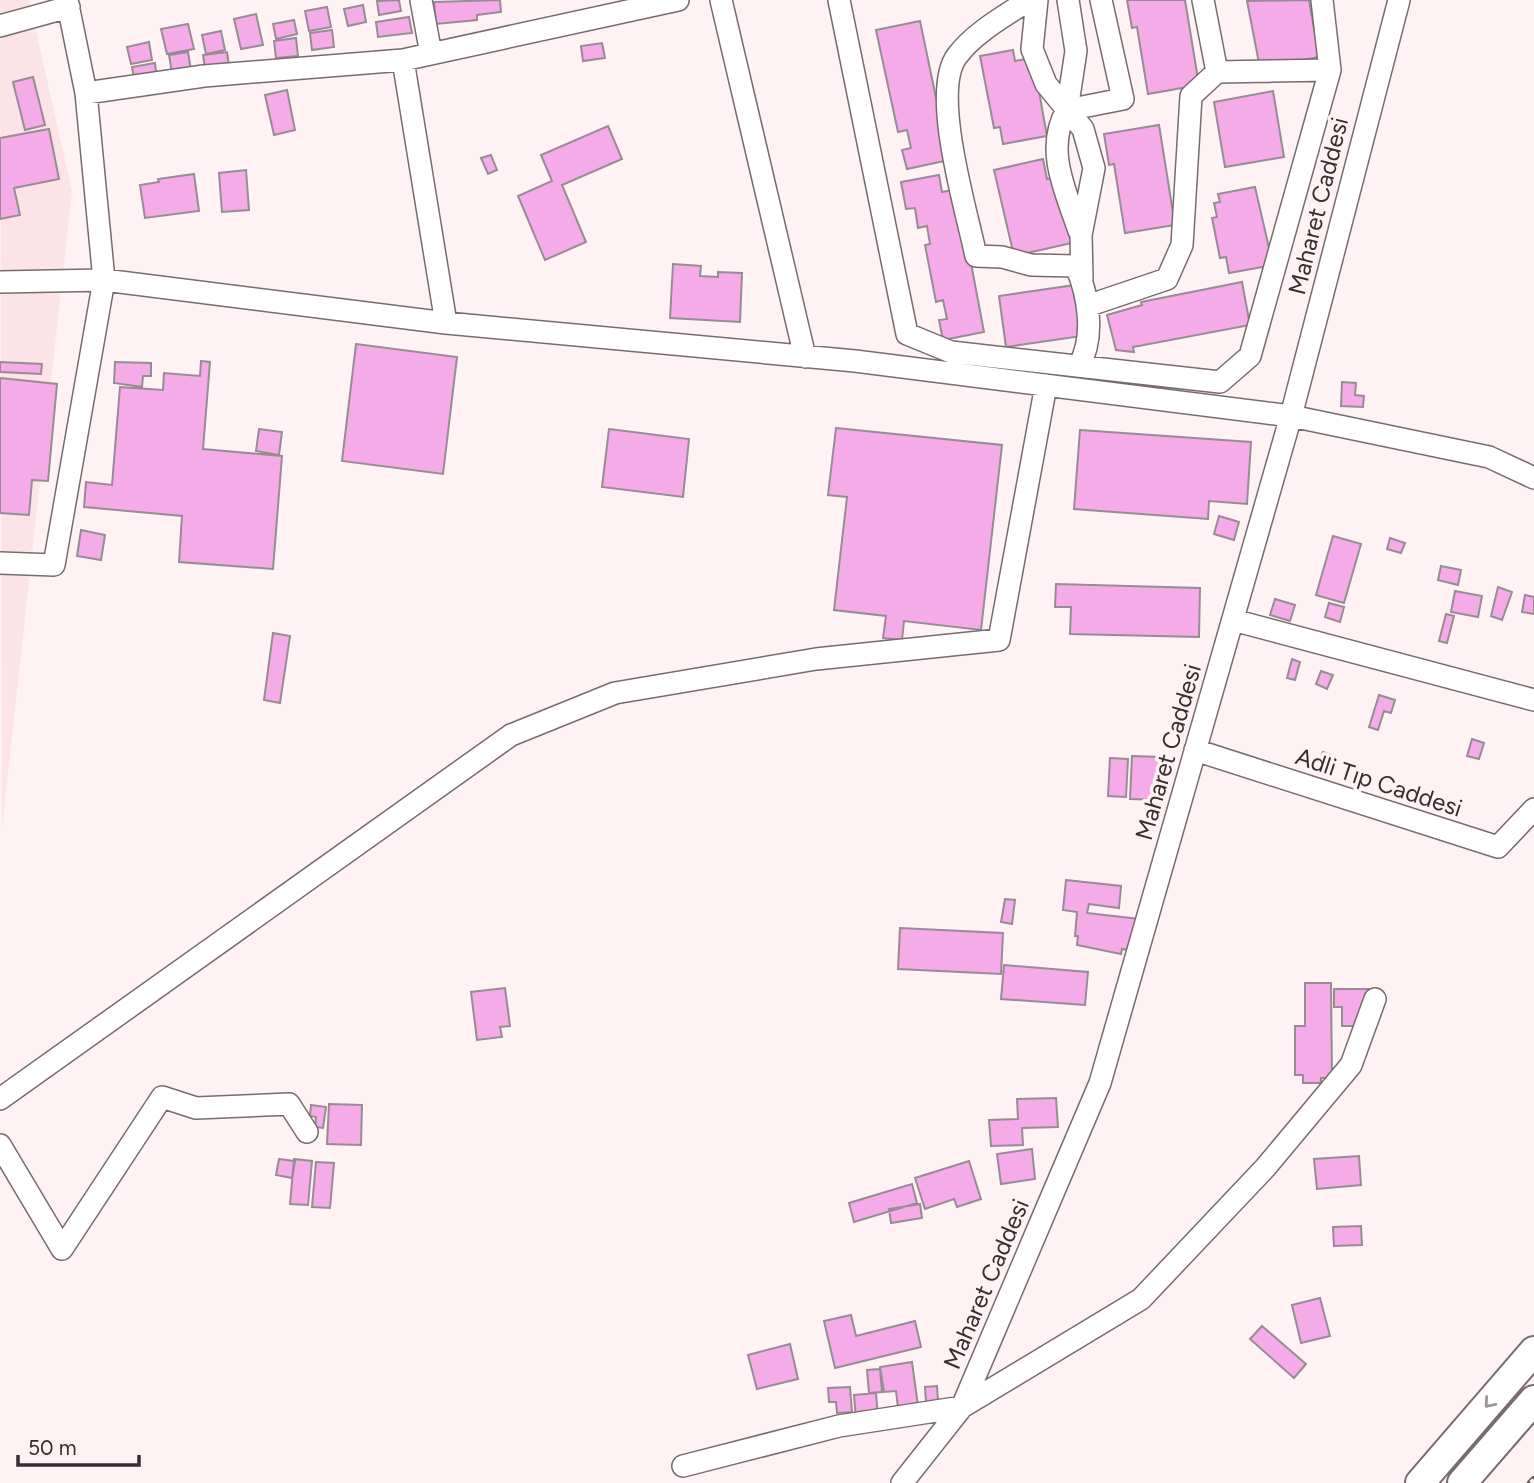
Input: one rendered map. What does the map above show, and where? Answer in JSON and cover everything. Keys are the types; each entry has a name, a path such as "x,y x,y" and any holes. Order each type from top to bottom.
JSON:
{"main road":[{"path":"1420,1483 1534,1351"},
{"path":"1462,1483 1534,1400"}],"street":[{"path":"421,0 431,54"},
{"path":"86,93 204,76 403,60 678,0"},
{"path":"721,0 805,356"},
{"path":"839,0 907,334 951,352 1220,382 1250,356 1330,70 1322,0"},
{"path":"1029,0 986,29 956,57 946,90 948,120 976,256 1002,257 1031,265 1076,266 1082,280"},
{"path":"1037,0 1032,49 1046,84 1083,129 1094,168 1081,235 1088,350 1079,366"},
{"path":"1068,0 1076,51 1067,110 1057,126 1056,151 1081,235"},
{"path":"1067,110 1123,99 1101,0"},
{"path":"1203,0 1217,72"},
{"name":"Maharet Caddesi","path":"902,1483 962,1407 1100,1083 1291,416 1399,0"},
{"path":"0,26 68,4 86,93 104,280 54,565 0,562"},
{"path":"403,60 446,323"},
{"path":"1087,306 1167,279 1182,245 1191,96 1217,72 1330,70"},
{"path":"0,282 104,280 446,323 805,356 1291,416 1489,457 1534,478"},
{"path":"0,1099 511,735 615,693 817,659 999,640 1046,385"},
{"path":"1233,620 1534,700"},
{"name":"Adli Tıp Caddesi","path":"1195,750 1498,847 1534,809"},
{"path":"683,1466 839,1426 962,1407 1141,1299 1265,1168 1351,1065 1375,999"},
{"path":"0,1145 62,1249 162,1097 196,1108 289,1104 307,1132"}],"shaded area":[{"path":"0,0 29,0 72,191 2,827"}],"building":[{"path":"399,0 401,11 379,15 377,1"},
{"path":"500,0 501,12 477,15 477,20 436,24 434,2"},
{"path":"1127,0 1185,0 1199,85 1148,94 1137,27 1132,28"},
{"path":"1309,0 1319,57 1260,68 1247,1"},
{"path":"363,5 366,22 348,26 344,9"},
{"path":"327,7 331,27 309,31 305,11"},
{"path":"256,14 263,45 241,49 234,19"},
{"path":"409,17 412,33 378,37 376,22"},
{"path":"294,20 297,34 276,39 273,24"},
{"path":"920,21 949,160 907,169 902,150 911,148 907,130 898,132 876,30"},
{"path":"188,24 194,49 167,54 161,29"},
{"path":"332,30 334,47 312,50 310,33"},
{"path":"221,31 225,50 206,54 202,35"},
{"path":"296,38 298,56 276,58 274,41"},
{"path":"149,42 152,60 131,64 127,47"},
{"path":"602,43 605,58 583,61 581,46"},
{"path":"1013,50 1015,61 1033,58 1047,136 1003,144 1000,127 994,128 980,56"},
{"path":"188,52 192,76 173,79 169,55"},
{"path":"227,52 230,72 206,75 203,55"},
{"path":"155,63 157,80 135,83 132,67"},
{"path":"33,77 45,125 25,130 13,82"},
{"path":"287,90 295,130 274,135 265,95"},
{"path":"1273,91 1284,157 1225,167 1214,102"},
{"path":"1159,125 1175,225 1125,233 1114,164 1109,165 1104,134"},
{"path":"608,126 622,159 562,185 586,242 545,260 518,196 552,181 541,155"},
{"path":"49,129 59,179 14,188 20,215 0,219 0,138"},
{"path":"491,155 497,170 488,174 481,158"},
{"path":"1043,159 1047,179 1061,175 1076,242 1014,256 994,170"},
{"path":"246,170 249,210 222,212 219,173"},
{"path":"194,174 199,211 145,218 140,185 159,182 158,179"},
{"path":"939,175 942,192 957,189 984,332 943,340 939,320 947,319 943,300 936,302 925,245 930,244 927,226 918,228 915,208 906,209 901,182"},
{"path":"1255,187 1273,265 1229,273 1226,257 1220,258 1212,218 1217,217 1214,203 1220,202 1218,194"},
{"path":"673,264 701,266 700,276 718,277 718,272 742,273 740,322 670,318"},
{"path":"1242,282 1250,325 1133,347 1134,352 1116,350 1107,315 1142,305 1141,302"},
{"path":"1075,285 1082,336 1006,347 999,296"},
{"path":"356,344 457,357 443,474 342,461"},
{"path":"201,361 210,362 203,449 282,456 273,569 179,562 182,516 84,507 86,482 112,485 120,387 163,390 164,373 200,376"},
{"path":"0,362 42,364 41,374 0,372"},
{"path":"115,362 151,363 151,376 143,376 142,387 114,383"},
{"path":"0,378 57,384 48,481 32,480 29,515 0,513"},
{"path":"1342,382 1356,383 1355,395 1364,396 1363,407 1341,406"},
{"path":"836,428 1002,445 981,630 904,621 902,640 883,638 886,616 834,610 847,497 828,495"},
{"path":"259,429 282,432 279,455 256,451"},
{"path":"609,429 689,439 683,497 602,487"},
{"path":"1080,430 1251,442 1247,504 1209,501 1208,519 1074,509"},
{"path":"1219,516 1239,522 1234,540 1214,534"},
{"path":"81,530 105,535 101,560 77,556"},
{"path":"1333,536 1361,544 1344,603 1316,595"},
{"path":"1390,538 1405,543 1401,553 1387,549"},
{"path":"1441,566 1461,570 1458,585 1438,580"},
{"path":"1056,584 1200,588 1199,637 1070,634 1071,607 1055,607"},
{"path":"1498,587 1512,592 1502,620 1491,616"},
{"path":"1455,591 1482,596 1478,617 1451,612"},
{"path":"1525,595 1534,597 1534,614 1522,612"},
{"path":"1275,599 1295,605 1290,621 1270,615"},
{"path":"1329,603 1344,607 1340,622 1325,617"},
{"path":"1446,614 1454,616 1447,643 1439,641"},
{"path":"273,633 290,636 280,703 264,700"},
{"path":"1292,659 1300,662 1295,680 1287,678"},
{"path":"1321,671 1333,675 1327,689 1316,684"},
{"path":"1379,695 1395,700 1391,713 1384,711 1378,730 1369,727"},
{"path":"1472,739 1484,743 1479,759 1467,756"},
{"path":"1323,752 1335,757 1331,767 1319,761"},
{"path":"1132,756 1161,757 1159,800 1130,799"},
{"path":"1110,758 1128,759 1126,797 1108,796"},
{"path":"1066,880 1121,886 1119,908 1089,904 1087,913 1139,919 1135,951 1122,949 1121,954 1077,945 1077,912 1063,910"},
{"path":"1005,899 1015,900 1012,924 1001,922"},
{"path":"900,928 1003,933 1001,974 898,969"},
{"path":"1004,965 1088,972 1085,1005 1001,999"},
{"path":"1305,983 1331,983 1332,1078 1321,1078 1321,1083 1303,1083 1303,1075 1295,1075 1295,1026 1305,1026"},
{"path":"505,988 510,1026 500,1027 502,1037 477,1040 471,992"},
{"path":"1334,989 1370,989 1370,1008 1360,1008 1360,1026 1342,1026 1342,1007 1334,1007"},
{"path":"1056,1098 1058,1127 1022,1128 1023,1145 991,1146 989,1120 1018,1119 1017,1099"},
{"path":"329,1104 362,1105 361,1145 327,1144"},
{"path":"311,1105 326,1107 323,1128 315,1127 316,1117 310,1116"},
{"path":"1032,1149 1035,1179 1001,1184 997,1154"},
{"path":"1359,1156 1361,1185 1317,1189 1314,1159"},
{"path":"279,1159 295,1161 292,1178 276,1175"},
{"path":"294,1159 312,1161 308,1205 290,1204"},
{"path":"969,1161 981,1199 957,1207 954,1199 925,1209 915,1178"},
{"path":"316,1162 334,1163 330,1208 312,1207"},
{"path":"912,1184 917,1203 854,1222 849,1203"},
{"path":"920,1204 922,1218 891,1223 889,1209"},
{"path":"1361,1226 1362,1245 1334,1246 1333,1227"},
{"path":"1320,1298 1330,1336 1301,1343 1292,1305"},
{"path":"851,1315 856,1336 915,1321 921,1347 835,1368 824,1321"},
{"path":"1262,1326 1306,1364 1294,1378 1250,1339"},
{"path":"790,1344 798,1379 757,1389 748,1355"},
{"path":"912,1362 918,1406 898,1408 896,1391 884,1392 880,1367"},
{"path":"880,1369 882,1392 869,1393 867,1370"},
{"path":"937,1386 938,1401 926,1402 925,1387"},
{"path":"850,1387 852,1412 837,1413 836,1402 829,1402 828,1388"},
{"path":"876,1393 878,1418 856,1420 854,1395"}],"railway":[{"path":"1531,1483 1534,1480"}]}
